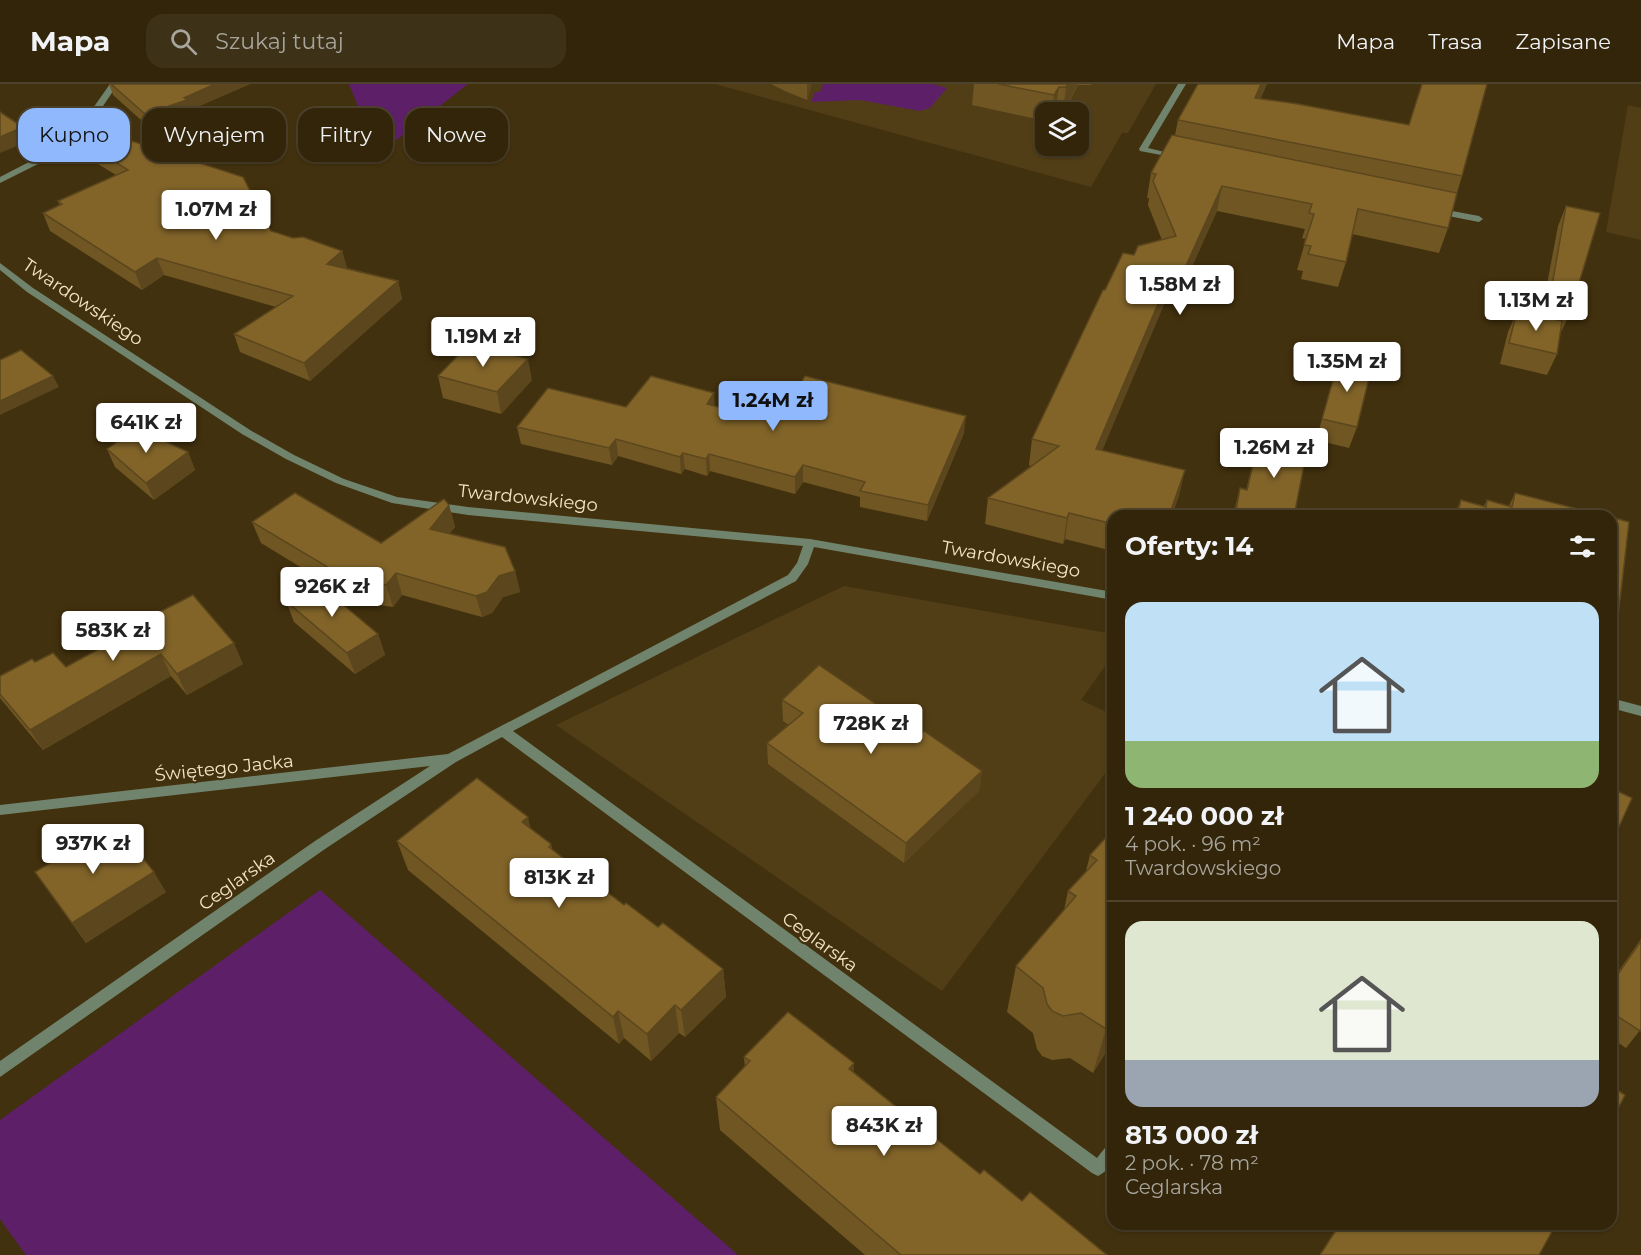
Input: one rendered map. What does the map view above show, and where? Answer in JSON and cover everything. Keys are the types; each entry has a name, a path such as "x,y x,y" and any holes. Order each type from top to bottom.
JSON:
{"street":[{"path":"0,180 63,148 89,120 114,84"},
{"path":"1182,84 1143,149 1190,159"},
{"path":"1422,208 1479,219"},
{"name":"Twardowskiego","path":"0,266 30,290 246,432 290,457 366,491 396,500 468,511 810,543 1107,595"},
{"name":"Ceglarska","path":"0,1070 320,845 452,758 792,578 802,564 810,543"},
{"path":"1617,705 1641,711"},
{"name":"Ceglarska","path":"502,730 1098,1168 1107,1157"},
{"name":"Świętego Jacka","path":"0,810 452,758"}],"shaded area":[{"path":"349,84 468,84 437,108 405,108 405,133 393,143 393,108 355,108 358,106"},
{"path":"715,84 1156,84 1128,133 1122,133 1091,187"},
{"path":"823,84 932,84 947,88 930,108 920,111 860,100 811,102 815,92 820,92"},
{"path":"1628,105 1641,108 1641,240 1606,232"},
{"path":"844,586 1107,633 1107,663 1081,700 1107,712 1107,771 942,991 556,725"},
{"path":"320,890 738,1255 26,1255 0,1219 0,1120"}],"building":[{"path":"111,84 215,84 184,98 187,100 163,108 142,108 142,111"},
{"path":"998,84 1068,84 1066,87 1059,87 1054,95"},
{"path":"1198,84 1261,84 1255,98 1409,125 1422,84 1487,84 1462,176 1178,120"},
{"path":"0,112 18,124 18,129 0,137"},
{"path":"1172,135 1457,193 1448,228 1358,209 1346,262 1308,254 1311,246 1304,245 1314,214 1309,213 1312,204 1222,186 1180,279 1170,276 1096,449 1185,470 1171,510 1107,510 1107,522 1069,513 1067,518 988,498 1059,446 1032,439 1123,253 1134,255 1138,246 1176,236 1153,181 1156,174 1151,173"},
{"path":"130,140 142,144 142,162 197,162 243,177 271,231 293,238 303,237 342,251 327,264 398,281 304,363 234,334 293,296 157,258 135,272 43,213 62,204 58,201 128,170 115,162 130,162"},
{"path":"1566,206 1600,213 1570,313 1548,308"},
{"path":"1517,311 1562,321 1557,354 1509,343"},
{"path":"470,343 528,359 497,392 438,376"},
{"path":"21,350 53,376 0,401 0,360"},
{"path":"1339,359 1372,366 1357,427 1322,419"},
{"path":"651,376 714,393 707,404 775,422 805,376 966,416 928,505 860,491 865,482 803,465 795,477 709,454 706,459 683,453 680,457 616,439 609,448 517,427 548,388 626,407"},
{"path":"137,428 188,452 146,483 107,449"},
{"path":"1270,434 1308,445 1295,510 1236,510 1240,488 1247,490 1258,443 1267,445"},
{"path":"295,493 381,543 444,499 449,505 430,529 505,547 515,571 499,576 487,592 476,596 396,573 386,585 351,581 252,522"},
{"path":"1515,493 1582,510 1458,510 1461,500 1486,507 1487,500 1512,507"},
{"path":"1617,519 1629,522 1617,626"},
{"path":"316,582 378,634 347,653 286,601"},
{"path":"193,595 234,643 177,674 161,654 30,730 0,694 0,676 32,659 35,662 53,653 66,667 139,627 136,624"},
{"path":"819,665 920,734 924,731 982,771 906,843 767,743 803,713 782,700"},
{"path":"477,778 528,817 522,822 551,844 549,847 624,905 626,903 658,927 663,923 723,969 681,1010 675,1005 647,1034 618,1011 613,1017 397,841"},
{"path":"1617,791 1632,798 1617,828"},
{"path":"106,829 121,848 130,842 154,872 72,923 35,872"},
{"path":"1107,837 1106,1029 1081,1013 1063,1016 1052,1011 1047,1004 1043,988 1016,966 1076,896 1068,891 1097,860 1090,855"},
{"path":"1641,941 1640,1031 1617,1016 1617,975"},
{"path":"788,1012 854,1063 849,1069 980,1174 984,1170 1022,1201 1030,1192 1107,1255 901,1255 716,1097 750,1061 744,1057"},
{"path":"1617,1090 1625,1095 1617,1110"},
{"path":"1336,1230 1553,1230 1539,1255 1320,1255"}]}
